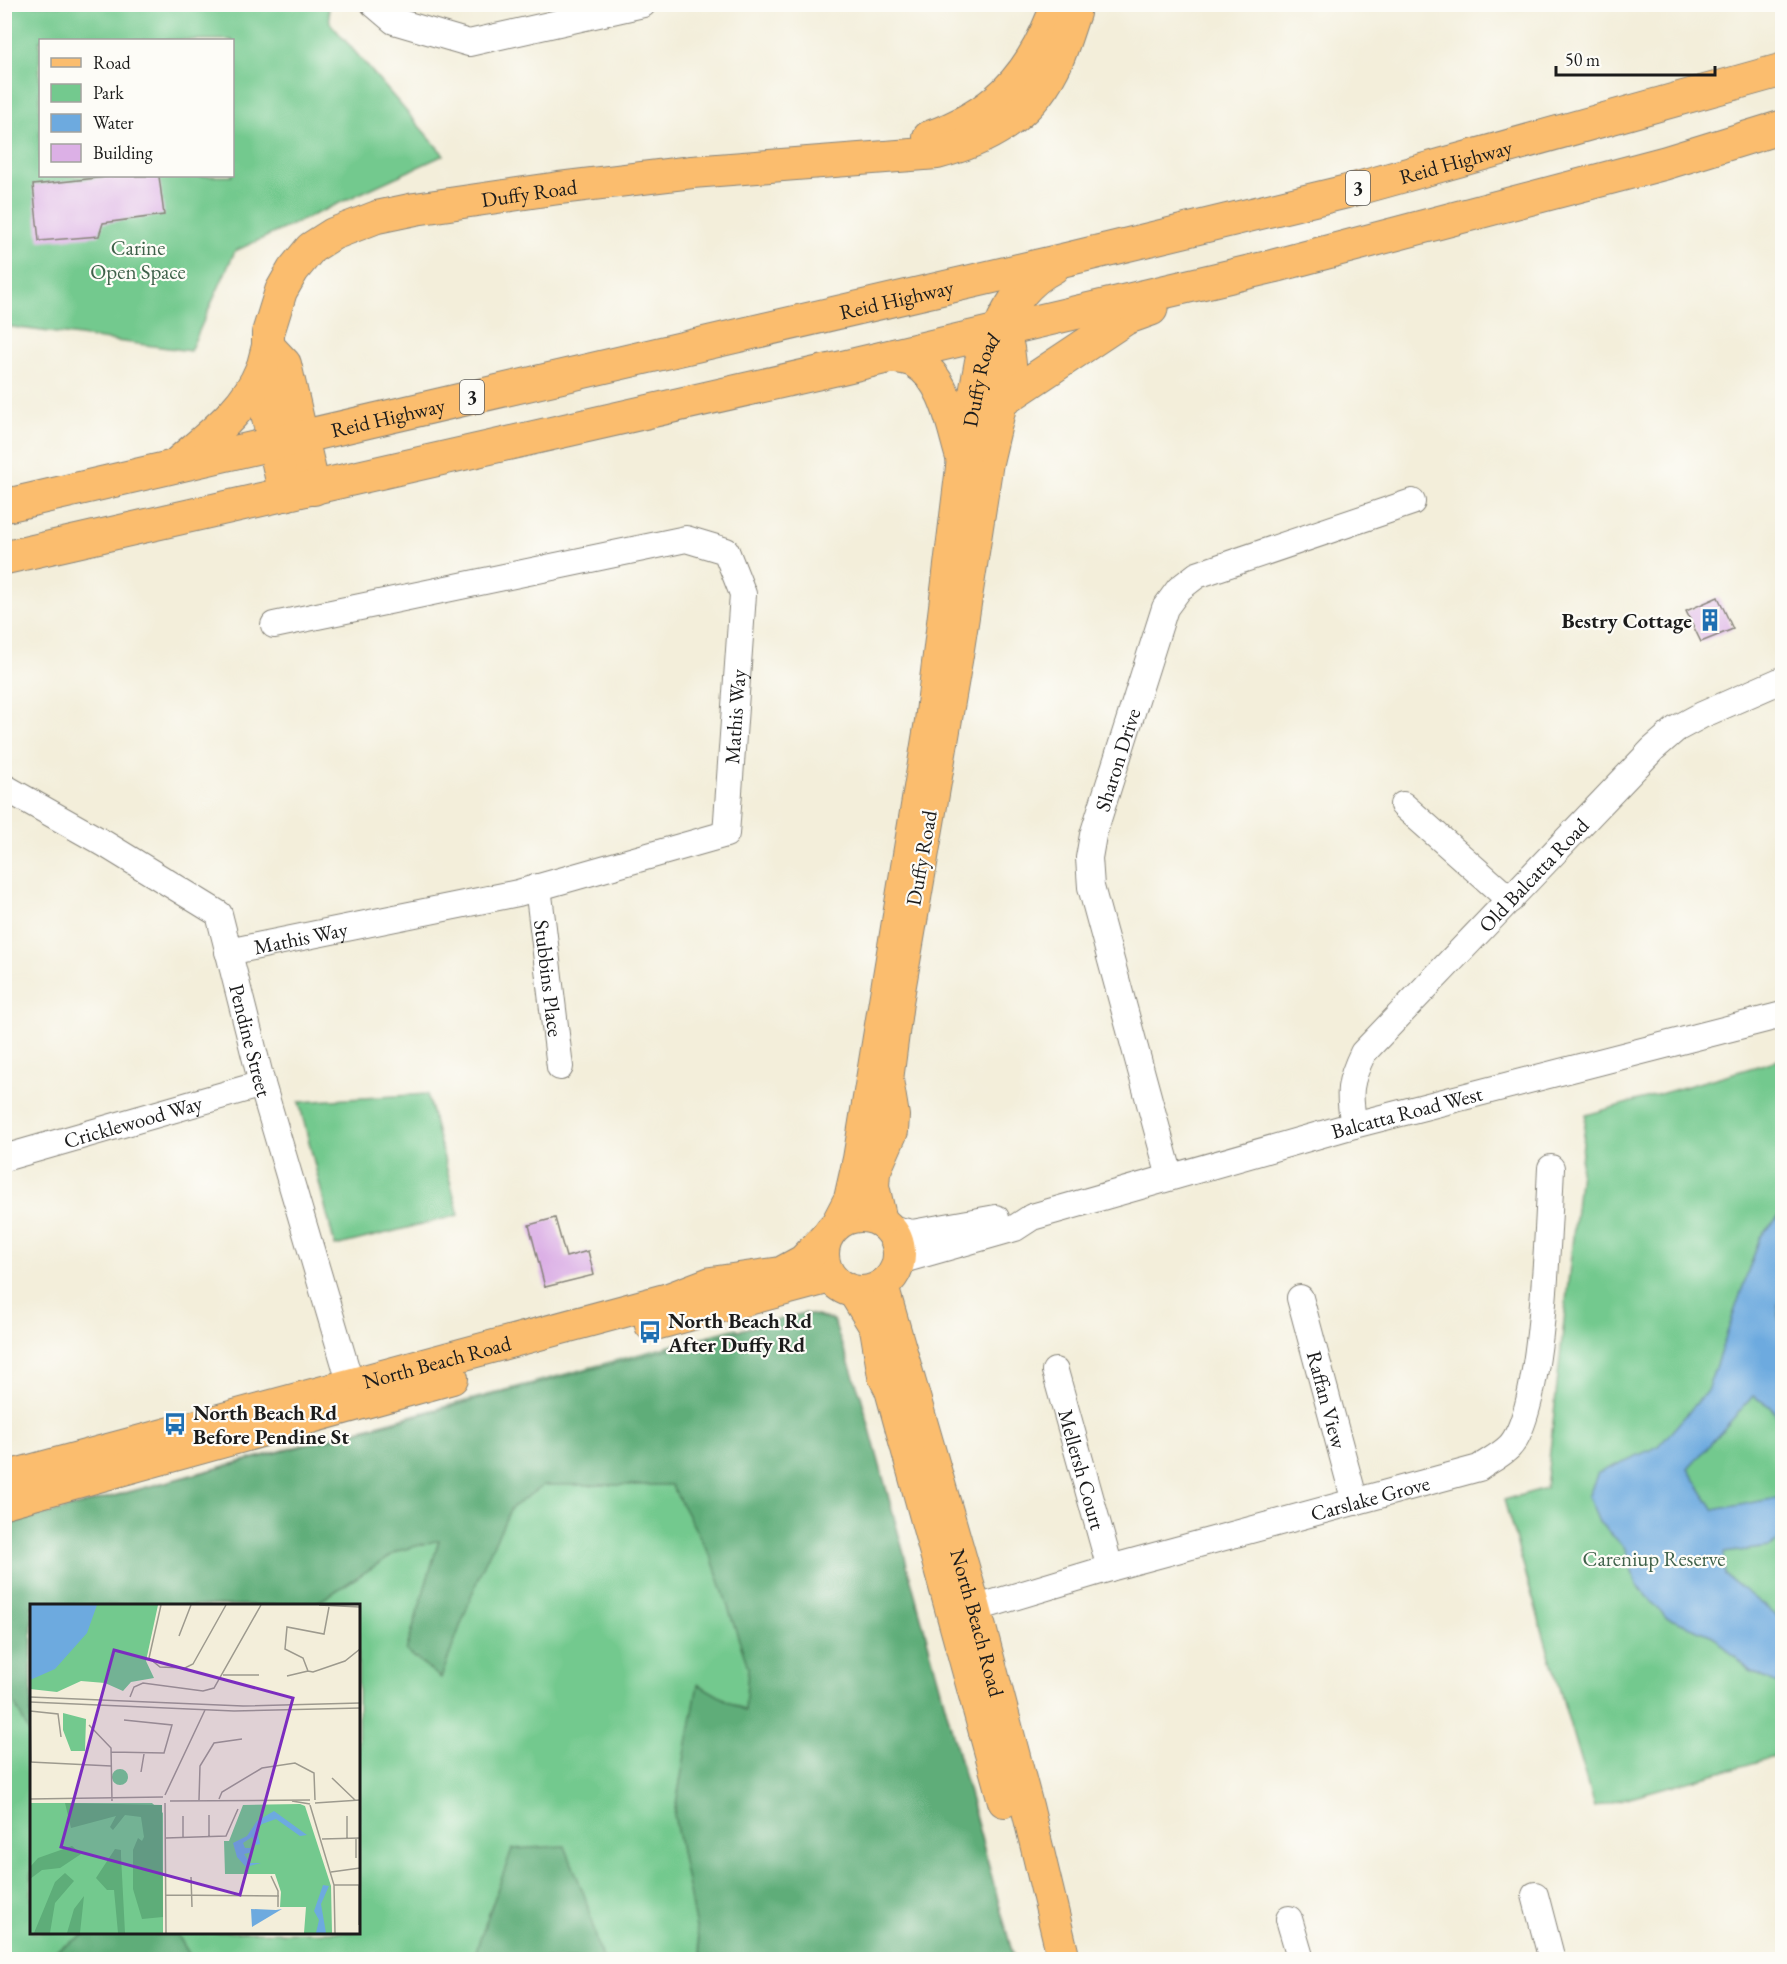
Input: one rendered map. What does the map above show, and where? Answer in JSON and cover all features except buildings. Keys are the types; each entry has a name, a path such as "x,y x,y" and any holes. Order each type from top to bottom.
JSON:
{"highway":[{"name":"Reid Highway","path":"4,506 930,289 1068,259 1345,192 1782,70"},
{"path":"4,558 893,356 1274,266 1654,166 1782,127"},
{"path":"999,330 1009,308 1023,288 1045,271 1068,259"},
{"path":"1003,400 1126,318 1274,266"},
{"path":"930,289 984,303 995,314 999,330"},
{"path":"893,356 915,361 927,372 947,405 963,459"},
{"path":"173,468 234,413 254,390 265,357"}],"main road":[{"name":"Duffy Road","path":"863,160 961,126 991,105 1013,84 1040,48 1058,4"},
{"name":"Duffy Road","path":"300,492 265,357 273,312 293,270 311,248 333,234 377,218 437,206 692,172 936,153 972,144 1003,126 1031,101 1053,70 1074,13 1075,4"},
{"name":"Duffy Road","path":"832,1230 850,1199 859,1159 931,721 963,459 981,361 988,343 999,330 1008,348 1010,364 987,462 957,655 897,1002 887,1080 893,1116 892,1131 874,1179 885,1224"},
{"path":"860,1215 885,1224 898,1243 866,1279 822,1258 832,1230 860,1215"},
{"name":"North Beach Road","path":"4,1502 669,1299 711,1283 770,1276 803,1261 832,1230"},
{"name":"North Beach Road","path":"4,1478 354,1394 866,1279 880,1337 884,1376 891,1390 1036,1841 1064,1959"},
{"name":"North Beach Road","path":"963,1612 1043,1959"}],"street":[{"path":"374,4 394,21 469,43 643,4"},
{"name":"Sharon Drive","path":"1170,1177 1091,887 1089,858 1093,836 1165,608 1179,589 1197,575 1413,502"},
{"name":"Mathis Way","path":"228,952 538,887 726,834 743,594 726,551 686,539 274,625"},
{"name":"Old Balcatta Road","path":"1354,1125 1348,1097 1351,1078 1363,1053 1569,835 1676,729 1782,680"},
{"name":"Pendine Street","path":"4,787 105,844 219,914 262,1084 354,1394"},
{"path":"1403,805 1510,900"},
{"name":"Stubbins Place","path":"538,887 560,1067"},
{"name":"Balcatta Road West","path":"866,1279 1015,1228 1032,1217 1170,1177 1354,1125 1782,1015"},
{"name":"Cricklewood Way","path":"4,1158 262,1084"},
{"name":"Carslake Grove","path":"963,1612 1110,1568 1479,1468 1510,1446 1528,1409 1542,1315 1551,1168"},
{"name":"Balcatta Road West","path":"885,1224 912,1233 1009,1215 1032,1217"},
{"name":"Raffan View","path":"1300,1298 1355,1502"},
{"name":"Mellersh Court","path":"1055,1371 1110,1568"},
{"path":"1535,1895 1552,1959"},
{"path":"1289,1919 1301,1959"}],"green space":[{"name":"Carine Open Space","path":"4,5 328,5 330,23 444,155 235,251 190,351 5,326"},
{"name":"Careniup Reserve","path":"1782,1059 1782,1755 1594,1807 1504,1500 1546,1488 1586,1115"},
{"path":"427,1094 459,1215 335,1246 299,1102"},
{"path":"804,1313 833,1320 861,1396 1014,1959 702,1959 674,1815 698,1684 745,1711 748,1667 712,1559 671,1485 544,1485 511,1508 480,1573 441,1678 406,1651 439,1540 398,1551 316,1604 30,1604 30,1734 5,1685 5,1525"},
{"path":"736,1328 861,1396 1014,1959 5,1960 5,1525"},
{"path":"565,1846 585,1897 602,1959 473,1959 512,1849"},
{"path":"86,1934 133,1934 178,1935 192,1959 40,1959"}],"water":[{"path":"1782,1213 1782,1298 1778,1305 1782,1337 1782,1426 1771,1407 1753,1396 1688,1469 1714,1510 1782,1497 1782,1539 1770,1547 1724,1553 1725,1575 1782,1620 1782,1682 1777,1684 1750,1671 1713,1636 1666,1617 1636,1585 1626,1549 1599,1522 1588,1496 1598,1473 1659,1446 1707,1391 1760,1237"}],"place":[{"name":"Bestry Cottage","path":"1710,620"},
{"name":"North Beach Rd After Duffy Rd","path":"650,1332"},
{"name":"North Beach Rd Before Pendine St","path":"175,1424"}]}
